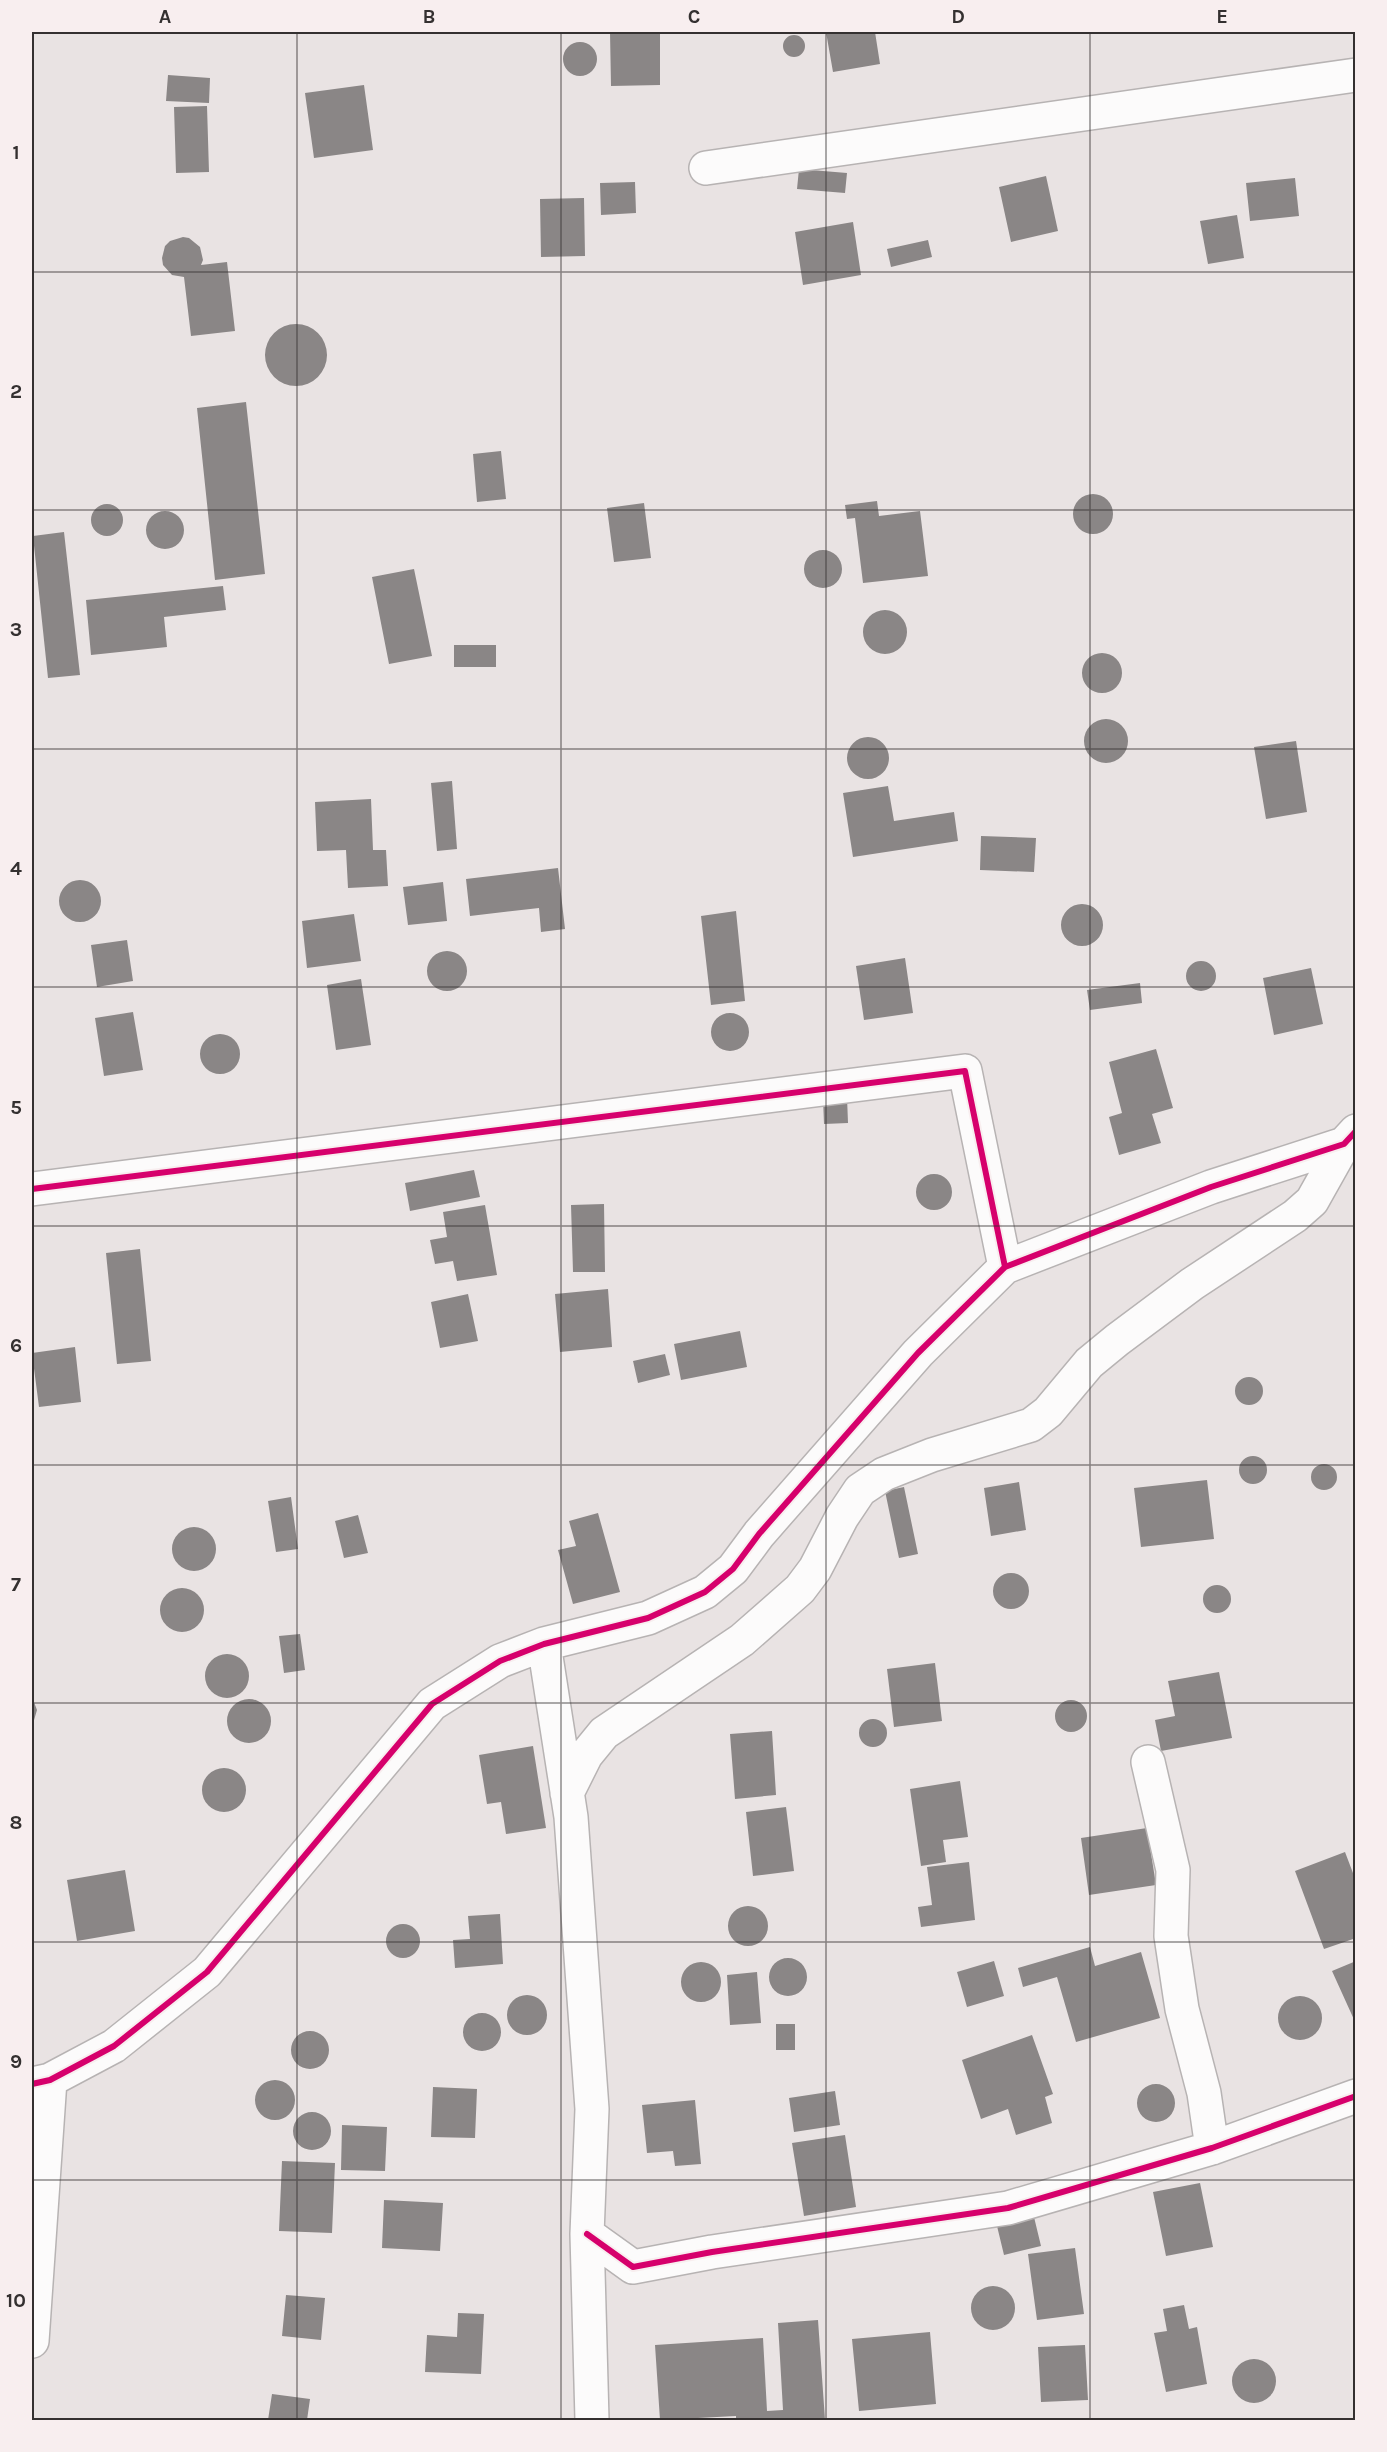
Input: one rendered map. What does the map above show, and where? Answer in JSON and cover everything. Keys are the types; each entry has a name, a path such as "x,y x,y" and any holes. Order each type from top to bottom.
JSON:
{"street":[{"path":"706,168 1356,75"},
{"path":"32,1189 965,1071 1005,1267"},
{"path":"32,2341 41,2082 114,2046 207,1972 432,1704 500,1661 544,1644 648,1618 705,1592 733,1569 759,1534 918,1353 1005,1267 1211,1187 1350,1137"},
{"path":"567,1793 586,1755 604,1732 742,1640 800,1590 815,1569 842,1517 860,1490 884,1474 932,1455 1031,1425 1048,1412 1074,1379 1096,1357 1192,1284 1295,1216 1312,1201 1350,1137"},
{"path":"544,1644 571,1817 592,2109 587,2234 593,2419"},
{"path":"1148,1761 1173,1870 1171,1936 1182,2009 1204,2093 1212,2148"},
{"path":"587,2234 633,2267 712,2252 1008,2208 1212,2148 1356,2096"}],"building":[{"path":"610,32 660,32 660,85 611,86"},
{"path":"826,32 875,32 880,64 833,72"},
{"path":"794,35 802,38 805,46 802,54 794,57 786,54 783,46 786,38"},
{"path":"580,42 592,47 597,59 592,71 580,76 568,71 563,59 568,47"},
{"path":"168,75 210,78 209,103 166,101"},
{"path":"364,85 373,150 314,158 305,93"},
{"path":"207,106 209,172 176,173 174,107"},
{"path":"799,169 847,173 845,193 797,189"},
{"path":"1046,176 1058,231 1011,242 999,187"},
{"path":"1295,178 1299,216 1250,221 1246,183"},
{"path":"635,182 636,213 601,215 600,183"},
{"path":"584,198 585,256 541,257 540,199"},
{"path":"1237,215 1244,258 1208,264 1200,221"},
{"path":"853,222 861,275 803,285 795,232"},
{"path":"183,237 189,238 200,247 203,260 201,265 227,262 235,331 191,336 184,277 172,275 163,265 162,258 165,246 170,241"},
{"path":"928,240 932,257 891,267 887,249"},
{"path":"290,324 302,324 318,333 325,343 327,355 325,367 318,377 302,386 290,386 279,381 270,372 265,361 265,349 270,338 279,329"},
{"path":"246,402 265,574 215,580 197,408"},
{"path":"501,451 506,499 477,502 473,454"},
{"path":"1093,494 1101,495 1107,500 1112,506 1112,522 1107,528 1101,533 1093,534 1085,533 1079,528 1074,522 1073,514 1074,506 1079,500 1085,495"},
{"path":"877,501 879,516 920,511 928,576 863,583 855,518 847,519 845,505"},
{"path":"644,503 651,558 614,562 607,508"},
{"path":"107,504 119,508 123,520 119,532 107,536 95,532 91,520 95,508"},
{"path":"165,511 178,517 184,530 178,543 165,549 152,543 146,530 152,517"},
{"path":"64,532 80,675 48,678 33,536"},
{"path":"823,550 830,551 836,556 841,562 841,576 836,582 830,587 823,588 816,587 810,582 805,576 804,569 805,562 810,556 816,551"},
{"path":"414,569 432,656 389,664 372,577"},
{"path":"223,586 226,610 164,617 167,647 91,655 86,600"},
{"path":"885,610 900,617 907,632 900,647 885,654 870,647 863,632 870,617"},
{"path":"454,645 496,645 496,667 454,667"},
{"path":"1102,653 1110,654 1116,659 1121,665 1121,681 1116,687 1110,692 1102,693 1094,692 1088,687 1083,681 1082,673 1083,665 1088,659 1094,654"},
{"path":"1106,719 1122,725 1128,741 1122,757 1106,763 1090,757 1084,741 1090,725"},
{"path":"868,737 883,743 889,758 883,773 868,779 853,773 847,758 853,743"},
{"path":"1296,741 1307,812 1266,819 1254,747"},
{"path":"452,781 457,849 437,851 431,783"},
{"path":"888,786 894,821 954,812 958,841 853,857 843,793"},
{"path":"371,799 373,850 386,850 388,886 348,888 346,850 317,851 315,802"},
{"path":"981,836 1036,838 1034,872 980,870"},
{"path":"558,868 565,929 541,932 539,908 470,916 466,879"},
{"path":"80,880 95,886 101,901 95,916 80,922 65,916 59,901 65,886"},
{"path":"443,882 447,921 408,925 403,887"},
{"path":"1082,904 1090,905 1097,910 1102,917 1102,933 1097,940 1090,945 1082,946 1074,945 1067,940 1062,933 1061,925 1062,917 1067,910 1074,905"},
{"path":"736,911 745,1001 711,1005 701,916"},
{"path":"354,914 361,961 307,968 302,921"},
{"path":"127,940 133,981 97,987 91,945"},
{"path":"447,951 461,957 467,971 461,985 447,991 433,985 427,971 433,957"},
{"path":"905,958 913,1013 864,1020 856,966"},
{"path":"1201,961 1212,965 1216,976 1212,987 1201,991 1190,987 1186,976 1190,965"},
{"path":"1311,968 1323,1024 1274,1035 1263,978"},
{"path":"361,979 371,1045 336,1050 327,985"},
{"path":"1140,983 1142,1003 1090,1010 1087,990"},
{"path":"133,1012 143,1070 104,1076 95,1018"},
{"path":"730,1013 737,1014 743,1019 748,1025 748,1039 743,1045 737,1050 730,1051 723,1050 717,1045 712,1039 711,1032 712,1025 717,1019 723,1014"},
{"path":"220,1034 228,1035 234,1040 239,1046 239,1062 234,1068 228,1073 220,1074 212,1073 206,1068 201,1062 200,1054 201,1046 206,1040 212,1035"},
{"path":"1156,1049 1173,1108 1152,1114 1161,1143 1119,1155 1109,1117 1122,1113 1109,1062"},
{"path":"847,1097 848,1123 824,1124 823,1098"},
{"path":"474,1170 480,1197 410,1211 405,1183"},
{"path":"934,1174 947,1179 952,1192 947,1205 934,1210 921,1205 916,1192 921,1179"},
{"path":"604,1204 605,1272 573,1272 571,1205"},
{"path":"485,1205 497,1275 457,1281 453,1261 435,1264 430,1240 447,1237 443,1212"},
{"path":"140,1249 151,1361 117,1364 106,1253"},
{"path":"608,1289 612,1347 560,1352 555,1294"},
{"path":"468,1294 478,1341 440,1348 431,1302"},
{"path":"740,1331 747,1367 681,1380 674,1344"},
{"path":"75,1347 81,1402 39,1407 32,1353"},
{"path":"665,1354 670,1375 638,1383 633,1361"},
{"path":"1249,1377 1259,1381 1263,1391 1259,1401 1249,1405 1239,1401 1235,1391 1239,1381"},
{"path":"1253,1456 1263,1460 1267,1470 1263,1480 1253,1484 1243,1480 1239,1470 1243,1460"},
{"path":"1324,1464 1333,1468 1337,1477 1333,1486 1324,1490 1315,1486 1311,1477 1315,1468"},
{"path":"1207,1480 1214,1539 1141,1547 1134,1488"},
{"path":"1019,1482 1026,1530 991,1536 984,1488"},
{"path":"904,1487 918,1554 899,1558 885,1491"},
{"path":"291,1497 298,1549 276,1552 268,1501"},
{"path":"598,1513 620,1592 573,1604 558,1550 576,1546 569,1521"},
{"path":"358,1515 368,1553 344,1558 335,1521"},
{"path":"194,1527 209,1534 216,1549 209,1564 194,1571 179,1564 172,1549 179,1534"},
{"path":"1011,1573 1024,1578 1029,1591 1024,1604 1011,1609 998,1604 993,1591 998,1578"},
{"path":"1217,1585 1227,1589 1231,1599 1227,1609 1217,1613 1207,1609 1203,1599 1207,1589"},
{"path":"182,1588 197,1595 204,1610 197,1625 182,1632 167,1625 160,1610 167,1595"},
{"path":"300,1634 305,1670 284,1673 279,1636"},
{"path":"227,1654 242,1661 249,1676 242,1691 227,1698 212,1691 205,1676 212,1661"},
{"path":"935,1663 942,1721 894,1727 887,1669"},
{"path":"1219,1672 1232,1738 1161,1751 1155,1720 1175,1716 1168,1681"},
{"path":"32,1697 37,1710 32,1727"},
{"path":"249,1699 264,1706 271,1721 264,1736 249,1743 234,1736 227,1721 234,1706"},
{"path":"1071,1700 1082,1705 1087,1716 1082,1727 1071,1732 1060,1727 1055,1716 1060,1705"},
{"path":"873,1719 883,1723 887,1733 883,1743 873,1747 863,1743 859,1733 863,1723"},
{"path":"772,1731 776,1795 735,1799 730,1734"},
{"path":"533,1746 546,1828 506,1834 501,1802 487,1804 479,1755"},
{"path":"224,1768 239,1775 246,1790 239,1805 224,1812 209,1805 202,1790 209,1775"},
{"path":"960,1781 968,1837 943,1840 946,1862 921,1866 910,1789"},
{"path":"786,1807 794,1871 753,1876 746,1812"},
{"path":"1147,1828 1156,1885 1089,1895 1081,1838"},
{"path":"1345,1852 1356,1881 1356,1938 1324,1949 1295,1871"},
{"path":"969,1862 975,1920 921,1927 918,1907 932,1905 927,1867"},
{"path":"125,1870 135,1931 77,1941 67,1880"},
{"path":"748,1906 756,1907 762,1912 767,1918 767,1934 762,1940 756,1945 748,1946 740,1945 734,1940 729,1934 728,1926 729,1918 734,1912 740,1907"},
{"path":"500,1914 503,1964 455,1968 453,1940 470,1939 468,1916"},
{"path":"403,1924 415,1929 420,1941 415,1953 403,1958 391,1953 386,1941 391,1929"},
{"path":"1090,1947 1095,1966 1141,1952 1160,2018 1076,2042 1057,1977 1023,1987 1018,1968"},
{"path":"788,1958 795,1959 801,1964 806,1970 806,1984 801,1990 795,1995 788,1996 781,1995 775,1990 770,1984 769,1977 770,1970 775,1964 781,1959"},
{"path":"994,1961 1004,1996 967,2007 957,1972"},
{"path":"1356,1961 1356,2024 1332,1971"},
{"path":"701,1962 709,1963 715,1968 720,1974 720,1990 715,1996 709,2001 701,2002 693,2001 687,1996 682,1990 681,1982 682,1974 687,1968 693,1963"},
{"path":"757,1972 761,2023 730,2025 727,1975"},
{"path":"527,1995 535,1996 541,2001 546,2007 546,2023 541,2029 535,2034 527,2035 519,2034 513,2029 508,2023 507,2015 508,2007 513,2001 519,1996"},
{"path":"1300,1996 1316,2002 1322,2018 1316,2034 1300,2040 1284,2034 1278,2018 1284,2002"},
{"path":"482,2013 495,2019 501,2032 495,2045 482,2051 469,2045 463,2032 469,2019"},
{"path":"776,2024 795,2024 795,2050 776,2050"},
{"path":"310,2031 323,2037 329,2050 323,2063 310,2069 297,2063 291,2050 297,2037"},
{"path":"1032,2035 1053,2094 1045,2097 1052,2123 1016,2135 1008,2109 981,2119 962,2060"},
{"path":"275,2080 283,2081 289,2086 294,2092 294,2108 289,2114 283,2119 275,2120 267,2119 261,2114 256,2108 255,2100 256,2092 261,2086 267,2081"},
{"path":"1156,2084 1163,2085 1169,2090 1174,2096 1174,2110 1169,2116 1163,2121 1156,2122 1149,2121 1143,2116 1138,2110 1137,2103 1138,2096 1143,2090 1149,2085"},
{"path":"433,2087 477,2089 475,2138 431,2137"},
{"path":"835,2091 840,2125 794,2132 789,2098"},
{"path":"695,2100 701,2164 675,2166 673,2151 647,2153 642,2105"},
{"path":"312,2112 325,2118 331,2131 325,2144 312,2150 299,2144 293,2131 299,2118"},
{"path":"342,2125 387,2127 385,2171 341,2170"},
{"path":"845,2135 856,2207 804,2216 792,2143"},
{"path":"282,2161 335,2163 332,2233 279,2231"},
{"path":"1200,2183 1213,2247 1166,2256 1153,2192"},
{"path":"384,2200 443,2203 440,2251 382,2248"},
{"path":"1034,2217 1041,2246 1004,2255 997,2226"},
{"path":"1075,2248 1084,2314 1037,2320 1028,2254"},
{"path":"993,2286 1009,2292 1015,2308 1009,2324 993,2330 977,2324 971,2308 977,2292"},
{"path":"286,2295 325,2298 321,2340 282,2336"},
{"path":"1184,2305 1189,2329 1197,2327 1207,2384 1166,2392 1154,2333 1167,2331 1163,2309"},
{"path":"458,2313 484,2314 481,2374 425,2372 427,2335 457,2337"},
{"path":"818,2320 825,2420 736,2420 736,2416 660,2420 655,2345 763,2338 767,2411 783,2410 778,2323"},
{"path":"930,2332 936,2404 859,2411 852,2339"},
{"path":"1085,2345 1088,2400 1041,2402 1038,2347"},
{"path":"1254,2359 1269,2366 1276,2381 1269,2396 1254,2403 1239,2396 1232,2381 1239,2366"},
{"path":"272,2394 310,2399 307,2420 268,2420"}],"cycle path":[{"path":"32,1189 965,1071 1005,1267"},
{"path":"32,2084 50,2080 114,2046 207,1972 432,1704 500,1661 544,1644 648,1618 705,1592 733,1569 759,1534 918,1353 1005,1267 1211,1187 1344,1144 1356,1131"},
{"path":"587,2234 633,2267 712,2252 1008,2208 1212,2148 1356,2096"}]}
